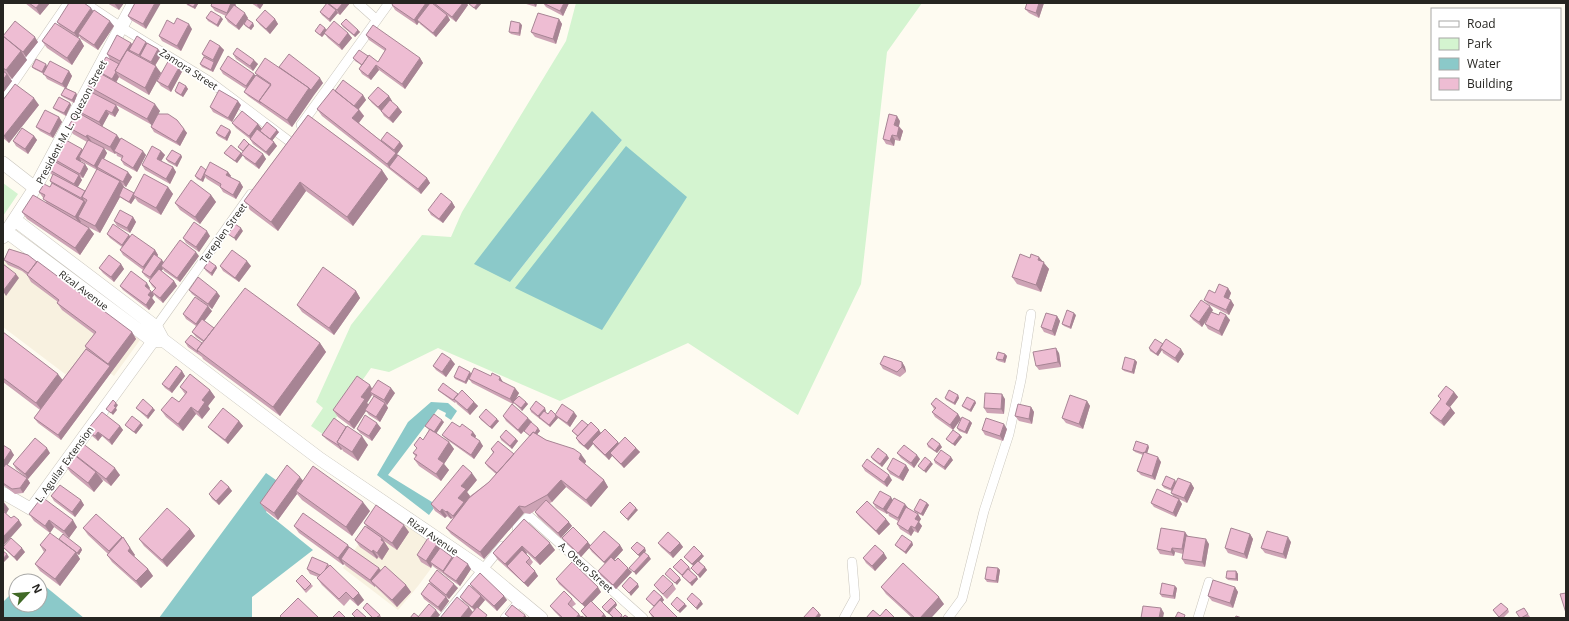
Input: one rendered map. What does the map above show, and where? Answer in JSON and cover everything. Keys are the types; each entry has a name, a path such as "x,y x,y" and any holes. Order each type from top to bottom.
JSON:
{"main road":[{"name":"President M. L. Quezon Street","path":"5,235 36,188 134,3"},
{"path":"3,163 36,188"},
{"name":"Rizal Avenue","path":"15,220 156,328 158,341"},
{"name":"Rizal Avenue","path":"5,235 158,341 290,438 482,569 541,618"}],"street":[{"path":"3,98 68,3"},
{"name":"Zamora Street","path":"85,3 209,81 286,144 377,20"},
{"path":"358,3 377,20 389,3"},
{"name":"Tereplen Street","path":"156,328 257,186"},
{"path":"948,618 962,600 984,511 1010,434 1021,380 1031,314"},
{"name":"L. Aguilar Extension","path":"3,493 31,509 158,341"},
{"name":"A. Otero Street","path":"482,569 529,516 643,618"},
{"path":"844,618 855,598 852,562"},
{"path":"443,618 482,569"},
{"path":"1198,618 1209,582"},
{"path":"505,618 521,600"}],"shaded area":[{"path":"15,250 29,256 140,340 114,376 86,355 69,377 3,327 3,260"},
{"path":"381,509 444,551 398,610 343,568"}],"green space":[{"path":"576,3 922,3 887,52 861,284 798,415 688,343 560,401 438,348 389,372 371,368 324,435 311,426 323,408 316,402 351,325 422,235 451,237 462,212 566,41","holes":["592,112 622,140 510,282"]},
{"path":"3,183 18,194 3,216"}],"water":[{"path":"592,111 622,140 510,282 474,264"},
{"path":"626,146 687,197 602,330 515,288"},
{"path":"431,402 448,403 457,411 451,420 445,416 446,413 438,409 388,475 432,502 434,508 429,515 377,475 408,422"},
{"path":"266,473 283,485 266,512 313,550 252,597 252,618 159,618"},
{"path":"48,589 84,618 3,618 3,602 8,597 8,613 48,613"}],"building":[{"path":"29,3 40,3 36,8"},
{"path":"69,3 84,3 91,8 74,33 57,22"},
{"path":"135,3 155,3 143,24 128,16"},
{"path":"186,3 196,3 193,7"},
{"path":"212,3 231,3 227,13 211,6"},
{"path":"327,3 336,10 329,19 320,12"},
{"path":"328,3 343,3 337,10"},
{"path":"393,3 426,3 414,20 392,5"},
{"path":"430,3 447,15 433,33 417,20"},
{"path":"434,3 463,3 452,17"},
{"path":"468,3 478,3 474,8"},
{"path":"543,3 564,3 560,11"},
{"path":"1027,3 1039,3 1036,13 1025,9"},
{"path":"234,5 245,13 236,26 225,17"},
{"path":"94,10 110,21 94,45 78,34"},
{"path":"265,10 275,19 266,29 256,20"},
{"path":"211,11 221,17 217,25 206,18"},
{"path":"538,13 559,19 553,39 531,32"},
{"path":"177,18 189,24 177,46 159,36 167,20 174,24"},
{"path":"247,19 253,23 249,28 244,24"},
{"path":"346,19 358,30 354,35 341,24"},
{"path":"15,21 35,37 23,52 3,36"},
{"path":"334,21 348,33 339,45 324,33"},
{"path":"511,21 520,23 519,33 509,32"},
{"path":"55,23 80,39 67,58 42,41"},
{"path":"320,24 325,28 320,35 315,31"},
{"path":"373,25 420,58 402,84 376,65 368,76 359,69 369,55 378,62 386,49 366,35"},
{"path":"117,35 131,43 120,61 107,54"},
{"path":"3,36 21,51 6,70 3,68"},
{"path":"137,36 146,42 139,55 129,50"},
{"path":"210,40 220,46 213,60 202,54"},
{"path":"147,43 158,49 151,62 140,56"},
{"path":"237,48 254,60 250,66 233,54"},
{"path":"127,50 156,66 145,88 115,71"},
{"path":"359,50 368,56 362,65 353,58"},
{"path":"289,54 320,78 311,90 279,67"},
{"path":"228,56 254,74 246,86 220,69"},
{"path":"106,57 119,64 112,79 98,71"},
{"path":"204,57 214,62 211,70 200,64"},
{"path":"170,58 181,64 168,87 157,81"},
{"path":"265,58 309,88 287,120 259,101 271,84 255,73"},
{"path":"36,59 46,64 42,72 32,67"},
{"path":"50,61 69,71 62,84 43,74"},
{"path":"3,71 7,74 3,80"},
{"path":"96,71 155,104 147,119 88,86"},
{"path":"256,75 271,85 259,101 261,103 244,92"},
{"path":"343,80 363,95 354,106 335,91"},
{"path":"179,82 186,86 181,95 175,91"},
{"path":"15,84 34,98 4,136 3,100"},
{"path":"378,87 389,96 378,107 368,98"},
{"path":"65,88 76,93 72,100 61,95"},
{"path":"333,89 359,110 352,118 396,153 387,164 317,109"},
{"path":"219,90 238,101 228,118 210,107"},
{"path":"89,91 116,105 112,113 106,110 99,122 78,111"},
{"path":"59,97 70,103 64,113 53,108"},
{"path":"390,100 398,107 389,118 381,111"},
{"path":"45,110 59,117 50,134 36,127"},
{"path":"242,111 258,124 249,136 232,123"},
{"path":"77,112 117,135 110,147 87,135 86,137 68,127"},
{"path":"158,114 168,114 177,120 184,129 176,142 151,127"},
{"path":"889,114 897,116 894,125 899,127 897,136 892,135 890,141 883,139"},
{"path":"308,115 382,170 347,217 300,182 271,222 244,201"},
{"path":"267,122 277,130 270,139 260,131"},
{"path":"221,125 230,130 225,138 216,133"},
{"path":"22,128 34,136 25,149 13,141"},
{"path":"257,129 274,142 266,152 250,139"},
{"path":"387,132 400,142 394,150 381,140"},
{"path":"121,138 143,151 133,168 121,160 123,156 114,151"},
{"path":"64,139 82,149 76,159 85,164 80,174 54,159"},
{"path":"244,139 249,144 243,151 238,147"},
{"path":"88,140 104,148 94,166 79,157"},
{"path":"249,144 263,154 255,164 241,154"},
{"path":"231,145 241,153 235,161 224,153"},
{"path":"152,146 161,151 157,159 173,167 166,179 142,165"},
{"path":"172,150 181,155 175,164 166,159"},
{"path":"398,155 427,178 418,189 389,167"},
{"path":"102,158 128,172 123,182 97,167"},
{"path":"52,160 79,175 74,184 48,169"},
{"path":"210,162 228,172 226,175 240,182 233,195 220,187 221,184 204,174"},
{"path":"201,166 206,170 201,180 195,176"},
{"path":"97,169 120,181 95,226 78,217 87,200 82,197"},
{"path":"53,174 85,191 81,198 50,181"},
{"path":"144,174 168,187 156,208 133,195"},
{"path":"191,180 211,195 195,217 175,203"},
{"path":"52,183 84,201 75,217 43,199 45,195 39,192 44,184 50,187"},
{"path":"123,187 134,193 129,202 119,196"},
{"path":"441,193 452,202 439,219 428,210"},
{"path":"33,195 89,228 75,248 22,212"},
{"path":"120,210 133,217 127,228 114,221"},
{"path":"194,222 207,231 196,247 183,238"},
{"path":"113,224 129,235 122,245 107,234"},
{"path":"235,224 241,228 234,238 228,234"},
{"path":"132,234 155,250 143,267 120,250"},
{"path":"180,240 196,252 177,278 161,266"},
{"path":"9,249 28,255 37,262 28,273 4,260"},
{"path":"232,250 247,261 235,278 220,266"},
{"path":"154,254 162,260 150,277 142,272"},
{"path":"1020,254 1030,258 1031,254 1039,257 1038,260 1044,262 1036,285 1012,277"},
{"path":"109,255 121,264 111,277 99,268"},
{"path":"37,261 132,332 108,364 85,346 96,332 57,303 59,300 27,275"},
{"path":"209,261 216,266 211,273 204,268"},
{"path":"3,264 16,274 3,291"},
{"path":"323,267 356,291 329,328 297,305"},
{"path":"159,269 174,281 160,298 152,292 156,288 149,281"},
{"path":"131,271 147,283 145,286 151,291 148,295 151,297 146,305 120,286"},
{"path":"198,277 217,292 208,304 189,290"},
{"path":"1219,284 1228,288 1224,297 1231,300 1226,310 1204,300 1209,290 1215,293"},
{"path":"245,288 320,343 273,407 197,350"},
{"path":"195,297 208,306 196,324 183,314"},
{"path":"1201,300 1210,306 1199,322 1190,316"},
{"path":"1067,310 1074,313 1070,327 1062,324"},
{"path":"1211,312 1219,315 1220,312 1226,315 1219,331 1205,324"},
{"path":"1046,313 1057,316 1052,331 1041,327"},
{"path":"202,319 214,328 204,341 192,332"},
{"path":"3,332 58,374 36,403 3,378"},
{"path":"191,335 202,343 197,350 198,352 185,342"},
{"path":"1155,339 1163,344 1156,354 1149,348"},
{"path":"1166,339 1181,349 1175,358 1160,348"},
{"path":"1056,348 1058,362 1036,366 1033,352"},
{"path":"86,349 110,366 58,435 34,418"},
{"path":"998,352 1005,354 1003,360 996,359"},
{"path":"442,353 451,359 442,372 433,366"},
{"path":"884,356 902,362 902,367 897,372 880,364"},
{"path":"1125,357 1135,360 1132,372 1122,369"},
{"path":"176,366 182,371 169,389 162,384"},
{"path":"459,366 470,372 465,382 454,377"},
{"path":"474,368 491,376 492,373 500,377 499,380 515,388 510,399 469,379"},
{"path":"190,374 210,390 202,400 205,402 198,412 191,407 178,424 161,410 172,397 179,402 187,392 180,387"},
{"path":"357,376 370,385 361,397 365,399 349,422 333,410"},
{"path":"378,380 391,388 384,400 370,392"},
{"path":"443,383 458,394 453,400 438,390"},
{"path":"1446,386 1454,392 1446,404 1451,408 1441,421 1430,413 1441,399 1438,396"},
{"path":"462,390 474,402 467,410 454,399"},
{"path":"949,390 958,395 954,403 945,398"},
{"path":"985,393 1002,394 1001,409 984,408"},
{"path":"1070,395 1087,401 1079,424 1062,418"},
{"path":"374,396 385,403 376,417 365,410"},
{"path":"519,396 526,402 521,408 513,402"},
{"path":"967,397 975,401 970,410 962,406"},
{"path":"936,398 958,414 950,425 932,412 936,408 931,404"},
{"path":"143,399 153,408 147,416 136,408"},
{"path":"113,400 116,403 114,406 116,407 111,413 106,409"},
{"path":"536,401 545,408 538,416 530,409"},
{"path":"512,404 528,418 518,430 503,416"},
{"path":"562,404 574,412 567,423 555,415"},
{"path":"1018,404 1031,407 1029,419 1015,416"},
{"path":"223,408 239,421 225,440 208,427"},
{"path":"486,409 497,419 490,427 479,417"},
{"path":"551,410 556,416 549,425 539,417 544,411 548,414"},
{"path":"102,412 120,426 109,440 98,432 95,436 87,430"},
{"path":"434,414 442,420 434,432 425,426"},
{"path":"365,415 377,423 369,436 357,429"},
{"path":"132,416 141,423 134,432 125,425"},
{"path":"962,417 970,421 965,432 957,428"},
{"path":"334,418 346,427 337,442 339,445 322,435"},
{"path":"986,418 1004,424 1000,436 982,430"},
{"path":"582,420 588,425 578,436 572,431"},
{"path":"452,422 460,427 462,424 473,432 471,435 480,441 471,455 442,435"},
{"path":"531,422 538,428 535,433 533,432 530,436 524,431"},
{"path":"591,422 599,430 584,446 576,438"},
{"path":"347,426 362,436 352,452 337,442"},
{"path":"430,429 449,442 438,459 444,463 436,474 414,459 417,455 413,453 417,448 414,445 420,437 423,440"},
{"path":"605,429 618,442 605,455 592,442"},
{"path":"506,430 516,439 510,446 500,437"},
{"path":"953,430 960,435 953,444 946,439"},
{"path":"533,432 546,440 574,449 581,454 579,459 604,480 586,500 561,480 547,495 525,507 519,506 480,552 446,528 469,498 489,482"},
{"path":"625,437 636,448 621,464 610,453"},
{"path":"35,438 47,448 25,474 13,464"},
{"path":"932,438 940,444 935,451 927,444"},
{"path":"498,441 514,454 497,473 485,463 494,452 491,449"},
{"path":"1136,441 1148,445 1145,453 1133,450"},
{"path":"82,443 115,468 106,479 74,454"},
{"path":"3,445 11,450 3,462"},
{"path":"904,445 917,455 911,463 897,453"},
{"path":"878,448 887,455 880,464 871,457"},
{"path":"941,450 951,457 944,467 934,460"},
{"path":"1144,452 1158,457 1152,476 1137,471"},
{"path":"73,454 96,472 88,483 64,464"},
{"path":"925,457 931,462 924,471 918,466"},
{"path":"893,458 906,465 899,477 887,469"},
{"path":"867,459 889,475 884,482 862,466"},
{"path":"6,464 27,478 20,488 12,489 3,483 3,468"},
{"path":"287,465 300,477 274,513 260,503"},
{"path":"463,465 472,473 461,486 466,489 458,498 464,502 453,516 442,509 440,512 431,504"},
{"path":"313,466 363,502 346,527 296,491"},
{"path":"1166,476 1175,480 1171,489 1162,485"},
{"path":"1178,478 1191,483 1184,498 1171,493"},
{"path":"221,480 229,487 216,501 209,494"},
{"path":"60,485 81,500 72,512 51,496"},
{"path":"1157,489 1179,499 1173,513 1151,503"},
{"path":"880,491 891,497 883,509 873,503"},
{"path":"42,497 73,520 64,531 49,520 45,526 29,514"},
{"path":"894,498 905,504 898,518 886,511"},
{"path":"920,499 927,503 921,514 914,510"},
{"path":"546,500 569,522 558,533 535,512"},
{"path":"867,501 886,519 876,531 856,512"},
{"path":"630,502 636,508 627,519 620,512"},
{"path":"376,505 404,525 392,543 364,523"},
{"path":"906,507 918,514 915,519 919,521 915,528 911,526 908,531 897,524"},
{"path":"167,508 190,529 162,560 139,539"},
{"path":"3,511 11,518 14,516 19,520 3,537"},
{"path":"303,513 348,545 338,558 294,526"},
{"path":"96,514 122,537 109,551 83,528"},
{"path":"524,519 550,543 535,558 522,546 505,564 493,553"},
{"path":"365,526 382,538 381,540 384,542 377,553 373,550 372,552 355,540"},
{"path":"573,527 588,542 578,553 562,538"},
{"path":"1161,528 1185,532 1182,549 1172,548 1171,552 1157,549"},
{"path":"1231,528 1250,534 1244,554 1225,548"},
{"path":"604,531 620,545 604,562 589,547"},
{"path":"1267,531 1288,537 1283,554 1261,548"},
{"path":"668,532 680,543 670,553 658,543"},
{"path":"50,533 76,552 55,579 35,564 46,550 40,545"},
{"path":"63,534 81,548 77,553 59,539"},
{"path":"902,535 912,542 905,552 895,545"},
{"path":"1186,536 1206,539 1202,562 1182,559"},
{"path":"123,537 130,548 128,551 148,569 136,581 107,555"},
{"path":"11,538 22,548 14,557 3,547"},
{"path":"428,538 437,544 426,561 417,555"},
{"path":"637,542 645,548 638,555 631,548"},
{"path":"875,545 884,553 872,566 863,558"},
{"path":"694,546 702,554 692,564 684,557"},
{"path":"349,547 379,568 370,580 341,559"},
{"path":"440,548 452,557 443,571 430,562"},
{"path":"522,550 530,558 526,562 535,571 524,583 507,566"},
{"path":"3,551 7,554 3,559"},
{"path":"644,552 649,556 634,572 629,568"},
{"path":"455,555 468,564 456,581 443,572"},
{"path":"312,557 328,564 320,575 307,569"},
{"path":"611,557 615,561 618,558 628,568 613,585 598,571"},
{"path":"681,559 689,567 682,575 673,567"},
{"path":"698,561 705,567 698,575 691,568"},
{"path":"572,562 598,587 582,604 556,579"},
{"path":"903,563 939,597 920,618 915,618 881,587"},
{"path":"330,565 359,593 353,599 346,592 339,599 317,578"},
{"path":"385,566 406,585 392,600 371,581"},
{"path":"987,567 998,568 996,581 985,579"},
{"path":"670,568 680,578 675,583 665,574"},
{"path":"688,569 697,577 690,583 682,576"},
{"path":"437,570 454,584 446,595 429,581"},
{"path":"1227,571 1236,571 1236,579 1226,578"},
{"path":"480,573 504,596 494,606 470,584"},
{"path":"302,575 311,584 305,590 296,581"},
{"path":"663,575 673,584 663,594 654,585"},
{"path":"630,577 638,584 629,593 622,586"},
{"path":"1213,580 1235,587 1230,603 1208,596"},
{"path":"429,583 446,597 438,607 421,594"},
{"path":"1162,583 1175,586 1173,596 1160,594"},
{"path":"469,585 481,596 472,607 460,597"},
{"path":"654,590 662,597 654,606 646,599"},
{"path":"564,591 572,599 568,604 579,614 576,618 563,618 550,606"},
{"path":"692,593 701,601 696,608 687,599"},
{"path":"1566,593 1566,613 1560,594"},
{"path":"457,597 469,607 461,617 463,618 440,618"},
{"path":"677,597 685,604 678,611 671,604"},
{"path":"298,598 319,618 282,618 280,616"},
{"path":"611,598 616,603 607,612 602,607"},
{"path":"660,600 677,618 655,618 649,612"},
{"path":"591,601 604,614 601,618 588,618 581,611"},
{"path":"367,603 380,615 373,618 363,608"},
{"path":"1501,603 1508,609 1499,617 1493,610"},
{"path":"429,604 436,610 430,618 418,617"},
{"path":"512,605 525,615 523,618 510,618 505,614"},
{"path":"1143,606 1161,608 1159,618 1141,618"},
{"path":"477,607 487,615 485,618 468,618"},
{"path":"614,607 622,615 620,618 614,618 609,613"},
{"path":"813,607 819,613 815,618 803,618"},
{"path":"1524,608 1528,614 1520,618 1516,612"},
{"path":"357,609 367,618 356,618 352,614"},
{"path":"886,609 895,618 866,618 873,610 880,616"},
{"path":"339,611 346,618 332,618"},
{"path":"1178,612 1185,615 1184,618 1175,618"},
{"path":"414,613 419,617 419,618 410,618"},
{"path":"625,615 629,618 622,618"}]}
